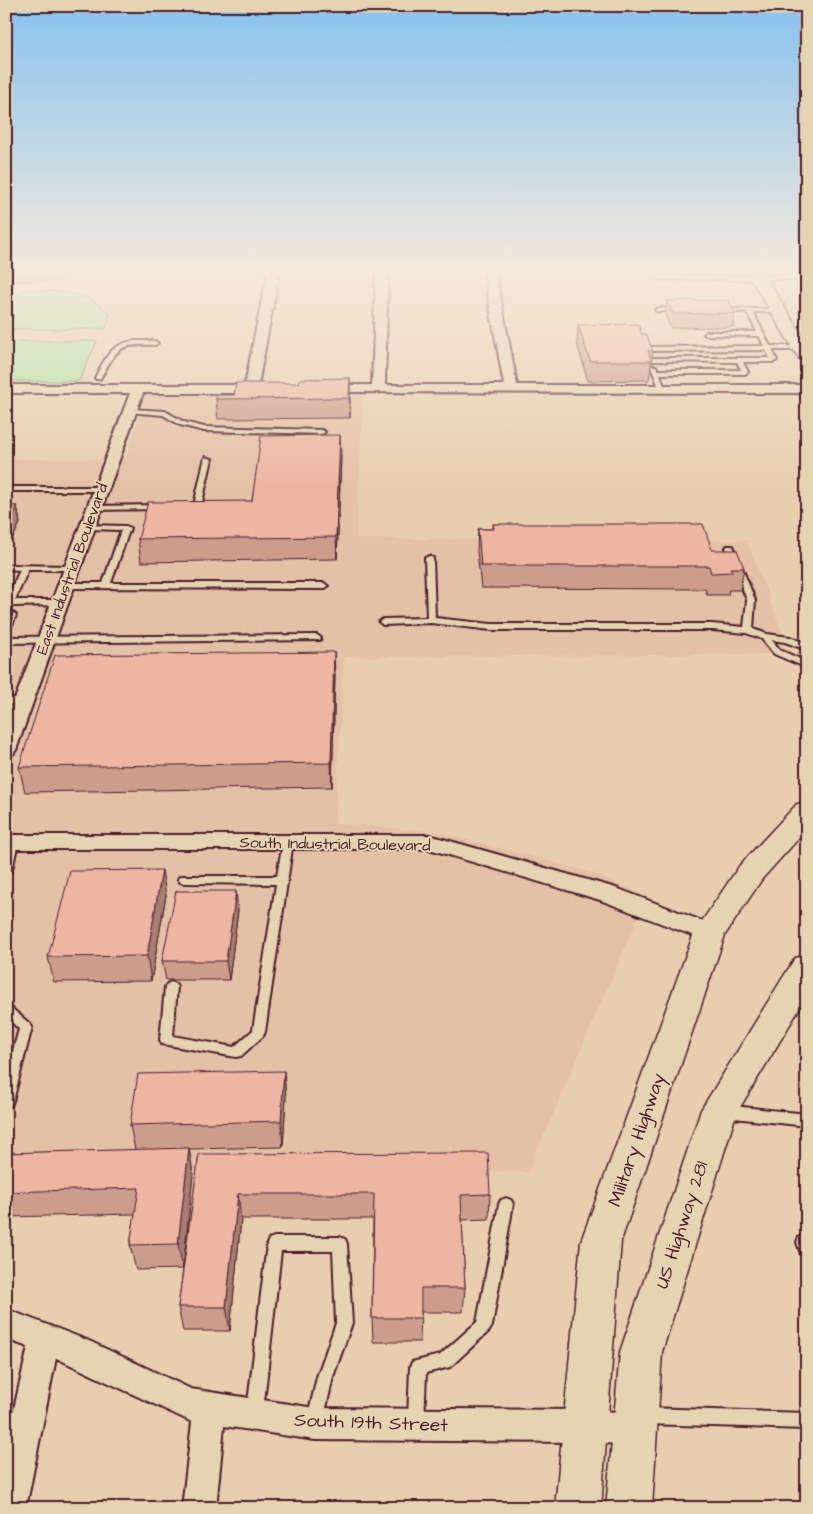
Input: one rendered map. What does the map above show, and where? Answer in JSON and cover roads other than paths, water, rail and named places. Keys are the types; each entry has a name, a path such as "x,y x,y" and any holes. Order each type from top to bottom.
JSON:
{"main road":[{"name":"Military Highway","path":"578,1508 601,1241 710,933 751,872 807,812"},
{"name":"US Highway 281","path":"629,1508 641,1352 719,1110 807,966"}],"street":[{"path":"251,389 259,345"},
{"path":"378,389 380,345"},
{"path":"503,345 511,389"},
{"path":"6,389 271,389"},
{"name":"East Industrial Boulevard","path":"6,750 138,389"},
{"path":"310,389 807,389"},
{"name":"South Industrial Boulevard","path":"10,842 429,842 608,894 710,933"},
{"name":"South 19th Street","path":"6,1324 76,1351 189,1405 315,1424 585,1426 636,1422"},
{"path":"10,1508 45,1339"},
{"path":"199,1508 210,1408"}],"lane":[{"path":"98,378 111,352 122,345"},
{"path":"651,359 774,360 766,345"},
{"path":"662,389 646,346 768,348 804,353"},
{"path":"656,372 746,372 739,360"},
{"path":"130,410 165,413 182,424 204,430 322,432"},
{"path":"178,507 197,507 208,460"},
{"path":"6,489 101,489"},
{"path":"94,508 169,507"},
{"path":"87,528 126,528 106,586"},
{"path":"730,548 751,600 748,630"},
{"path":"429,558 432,620"},
{"path":"6,567 72,568"},
{"path":"25,567 10,601 14,603 60,603"},
{"path":"66,586 324,586"},
{"path":"6,630 12,615"},
{"path":"383,622 432,620 491,627 712,627 748,630 765,637 787,639 807,647"},
{"path":"765,637 777,652 807,664"},
{"path":"6,640 317,638"},
{"path":"6,701 24,701"},
{"path":"6,870 10,842"},
{"path":"171,987 166,1040 236,1052 259,1032 288,842"},
{"path":"184,879 282,880"},
{"path":"6,1010 26,1027 6,1101"},
{"path":"719,1110 807,1120"},
{"path":"415,1425 418,1367 444,1362 484,1326 506,1204"},
{"path":"254,1415 274,1244 340,1244 344,1323 325,1377 315,1424"},
{"path":"636,1422 807,1421"}]}
